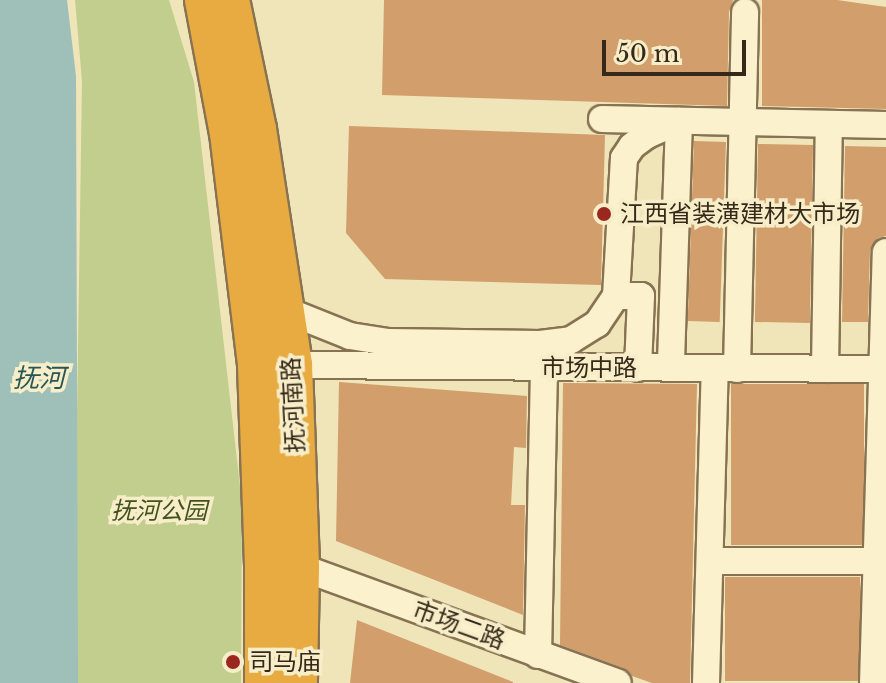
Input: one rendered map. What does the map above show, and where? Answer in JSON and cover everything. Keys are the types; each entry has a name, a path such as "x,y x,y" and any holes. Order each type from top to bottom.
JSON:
{"highway":[{"path":"204,0 243,131"},
{"path":"230,0 243,131"},
{"name":"抚河南路","path":"243,131 285,310 293,365 300,567 298,683"},
{"name":"抚河南路","path":"243,131 257,365 264,564 264,683"}],"street":[{"path":"706,683 710,561 743,122 745,12"},
{"path":"602,119 886,125"},
{"path":"285,310 350,336 389,342 540,344 571,340 597,324 616,296 624,158 632,146 647,135 679,121"},
{"path":"671,368 679,121"},
{"path":"825,369 829,124"},
{"path":"873,683 886,252"},
{"path":"616,296 641,296 638,368"},
{"name":"市场中路","path":"293,365 884,369"},
{"path":"538,655 544,367"},
{"path":"710,561 877,561"},
{"name":"市场二路","path":"300,567 618,683"}],"green space":[{"name":"抚河公园","path":"75,0 169,0 194,82 242,504 241,683 73,683 82,81"}],"water":[{"name":"抚河","path":"0,0 67,0 76,76 78,683 0,683"}],"building":[{"path":"384,0 733,0 729,12 727,106 382,95"},
{"path":"762,0 837,0 886,7 886,109 762,106"},
{"path":"349,126 605,135 601,285 385,279 346,233"},
{"path":"694,141 726,142 720,322 688,321"},
{"path":"758,144 813,145 810,323 755,322"},
{"path":"845,146 886,147 886,236 878,238 870,251 868,322 842,322"},
{"path":"339,382 527,396 526,448 514,447 511,505 525,505 523,615 336,541"},
{"path":"563,383 697,384 690,683 652,683 632,676 623,668 560,645"},
{"path":"731,384 864,384 864,545 731,545"},
{"path":"725,577 860,577 860,681 725,681"},
{"path":"357,620 513,682 513,683 350,683"}],"place":[{"name":"江西省装潢建材大市场","path":"604,214"},
{"name":"司马庙","path":"233,662"}]}
